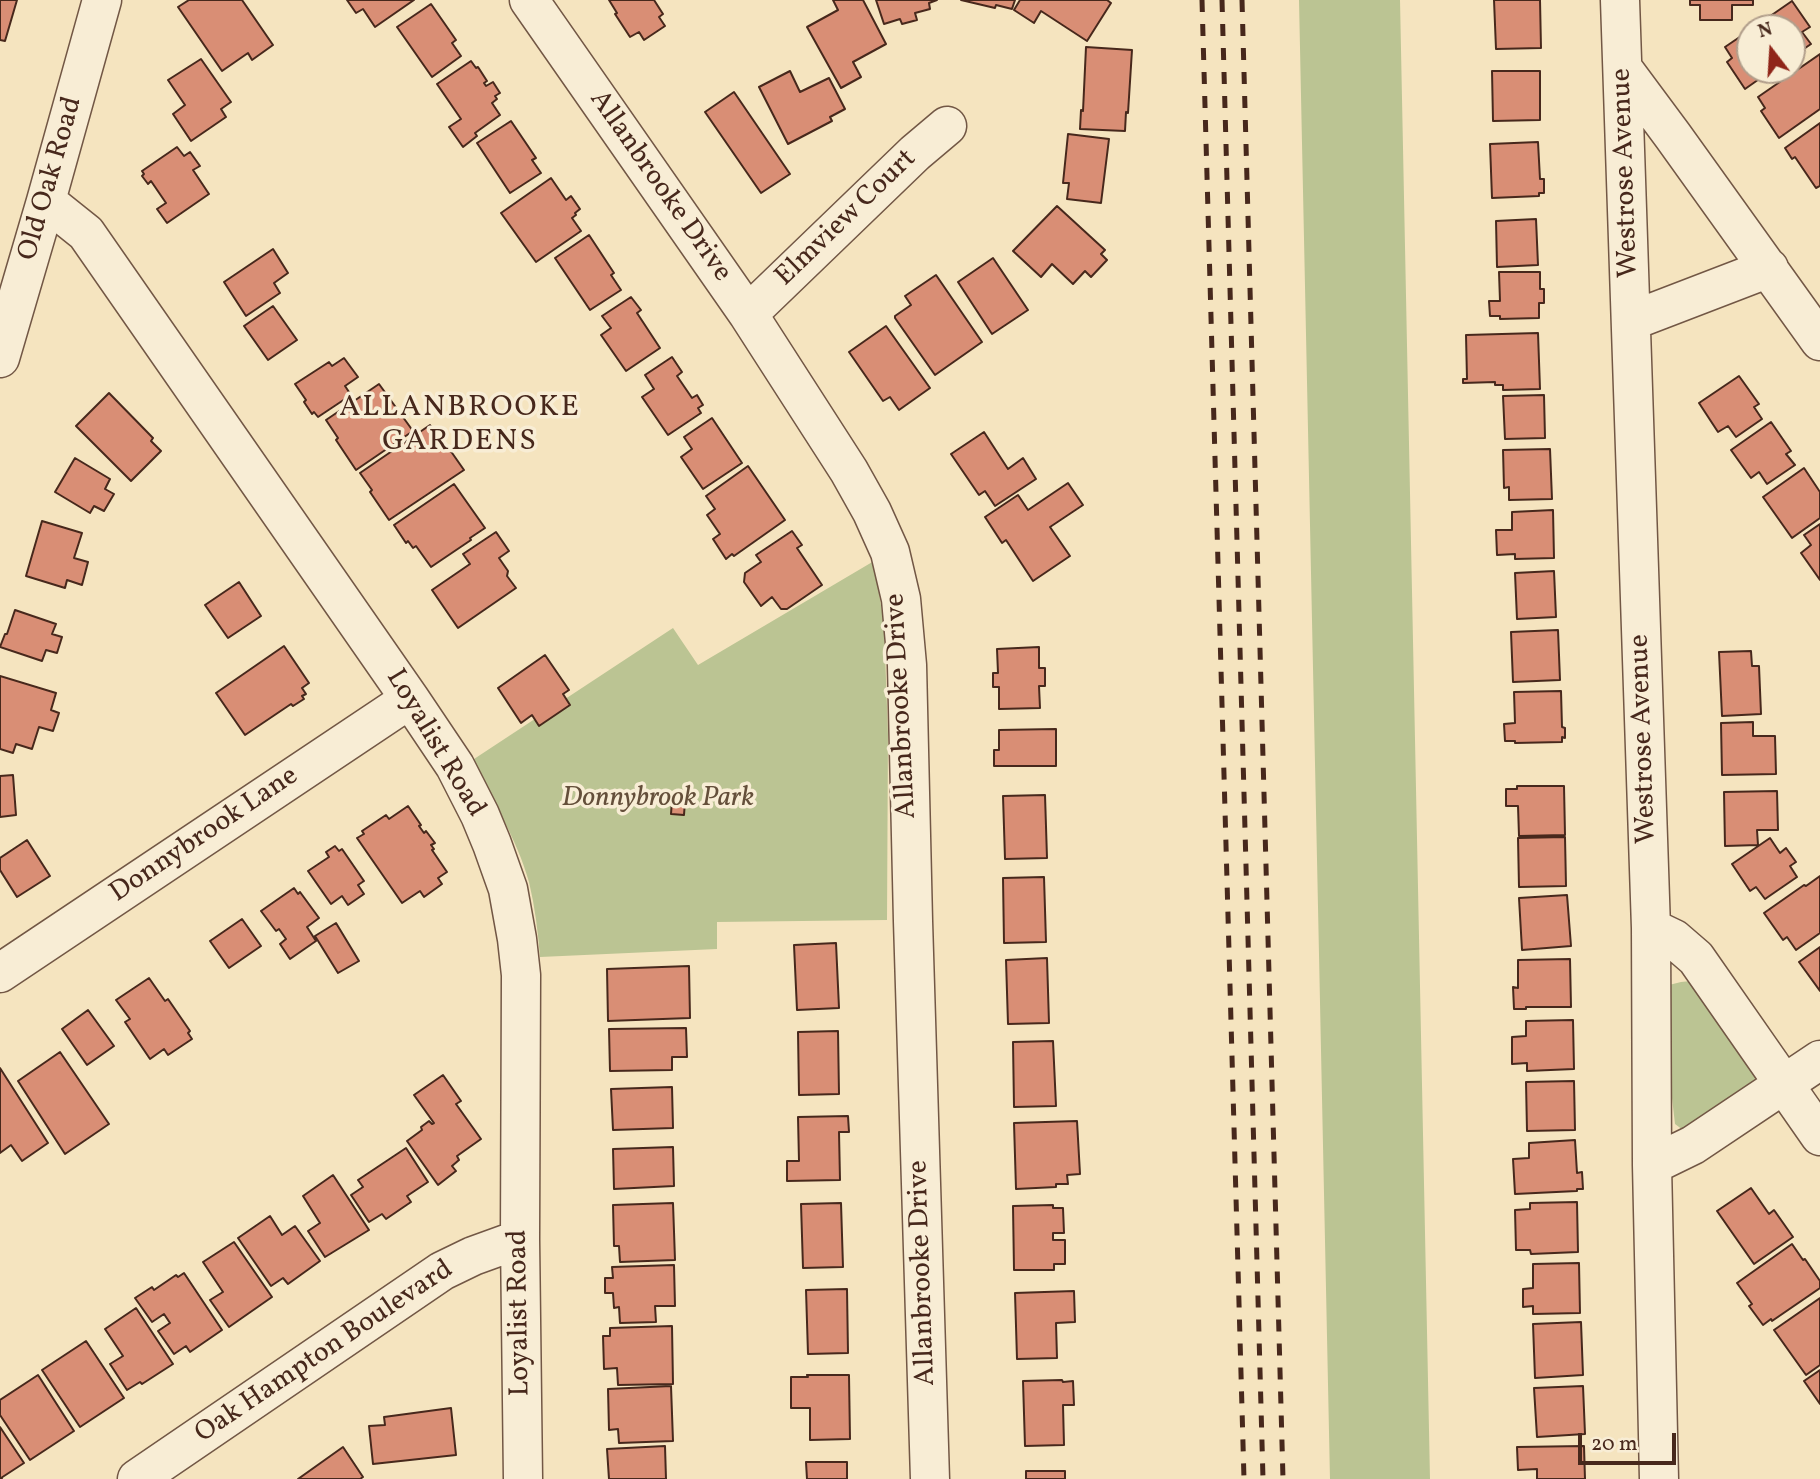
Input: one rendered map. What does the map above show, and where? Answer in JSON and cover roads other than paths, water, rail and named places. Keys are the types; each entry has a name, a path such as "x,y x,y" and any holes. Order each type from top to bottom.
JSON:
{"street":[{"name":"Old Oak Road","path":"0,358 102,0"},
{"name":"Allanbrooke Drive","path":"529,0 748,314 849,471 890,552 901,599 907,665 912,921 930,1479"},
{"name":"Westrose Avenue","path":"1620,0 1651,928 1652,1165 1659,1479"},
{"path":"1623,70 1820,341"},
{"name":"Elmview Court","path":"748,314 915,153 947,126"},
{"name":"Loyalist Road","path":"46,201 86,233 410,699 455,766 497,856 513,911 521,975 523,1479"},
{"path":"1631,321 1769,268"},
{"name":"Donnybrook Lane","path":"0,973 410,699"},
{"path":"1651,928 1674,939 1696,958 1820,1136"},
{"path":"1652,1165 1693,1145 1820,1060"},
{"name":"Oak Hampton Boulevard","path":"137,1479 442,1270 520,1239"}],"railway":[{"path":"1202,0 1244,1479"},
{"path":"1222,0 1263,1479"},
{"path":"1242,0 1283,1479"}],"district":[{"name":"ALLANBROOKE GARDENS","path":"460,426"}],"park label":[{"name":"Donnybrook Park","path":"658,800"}]}
